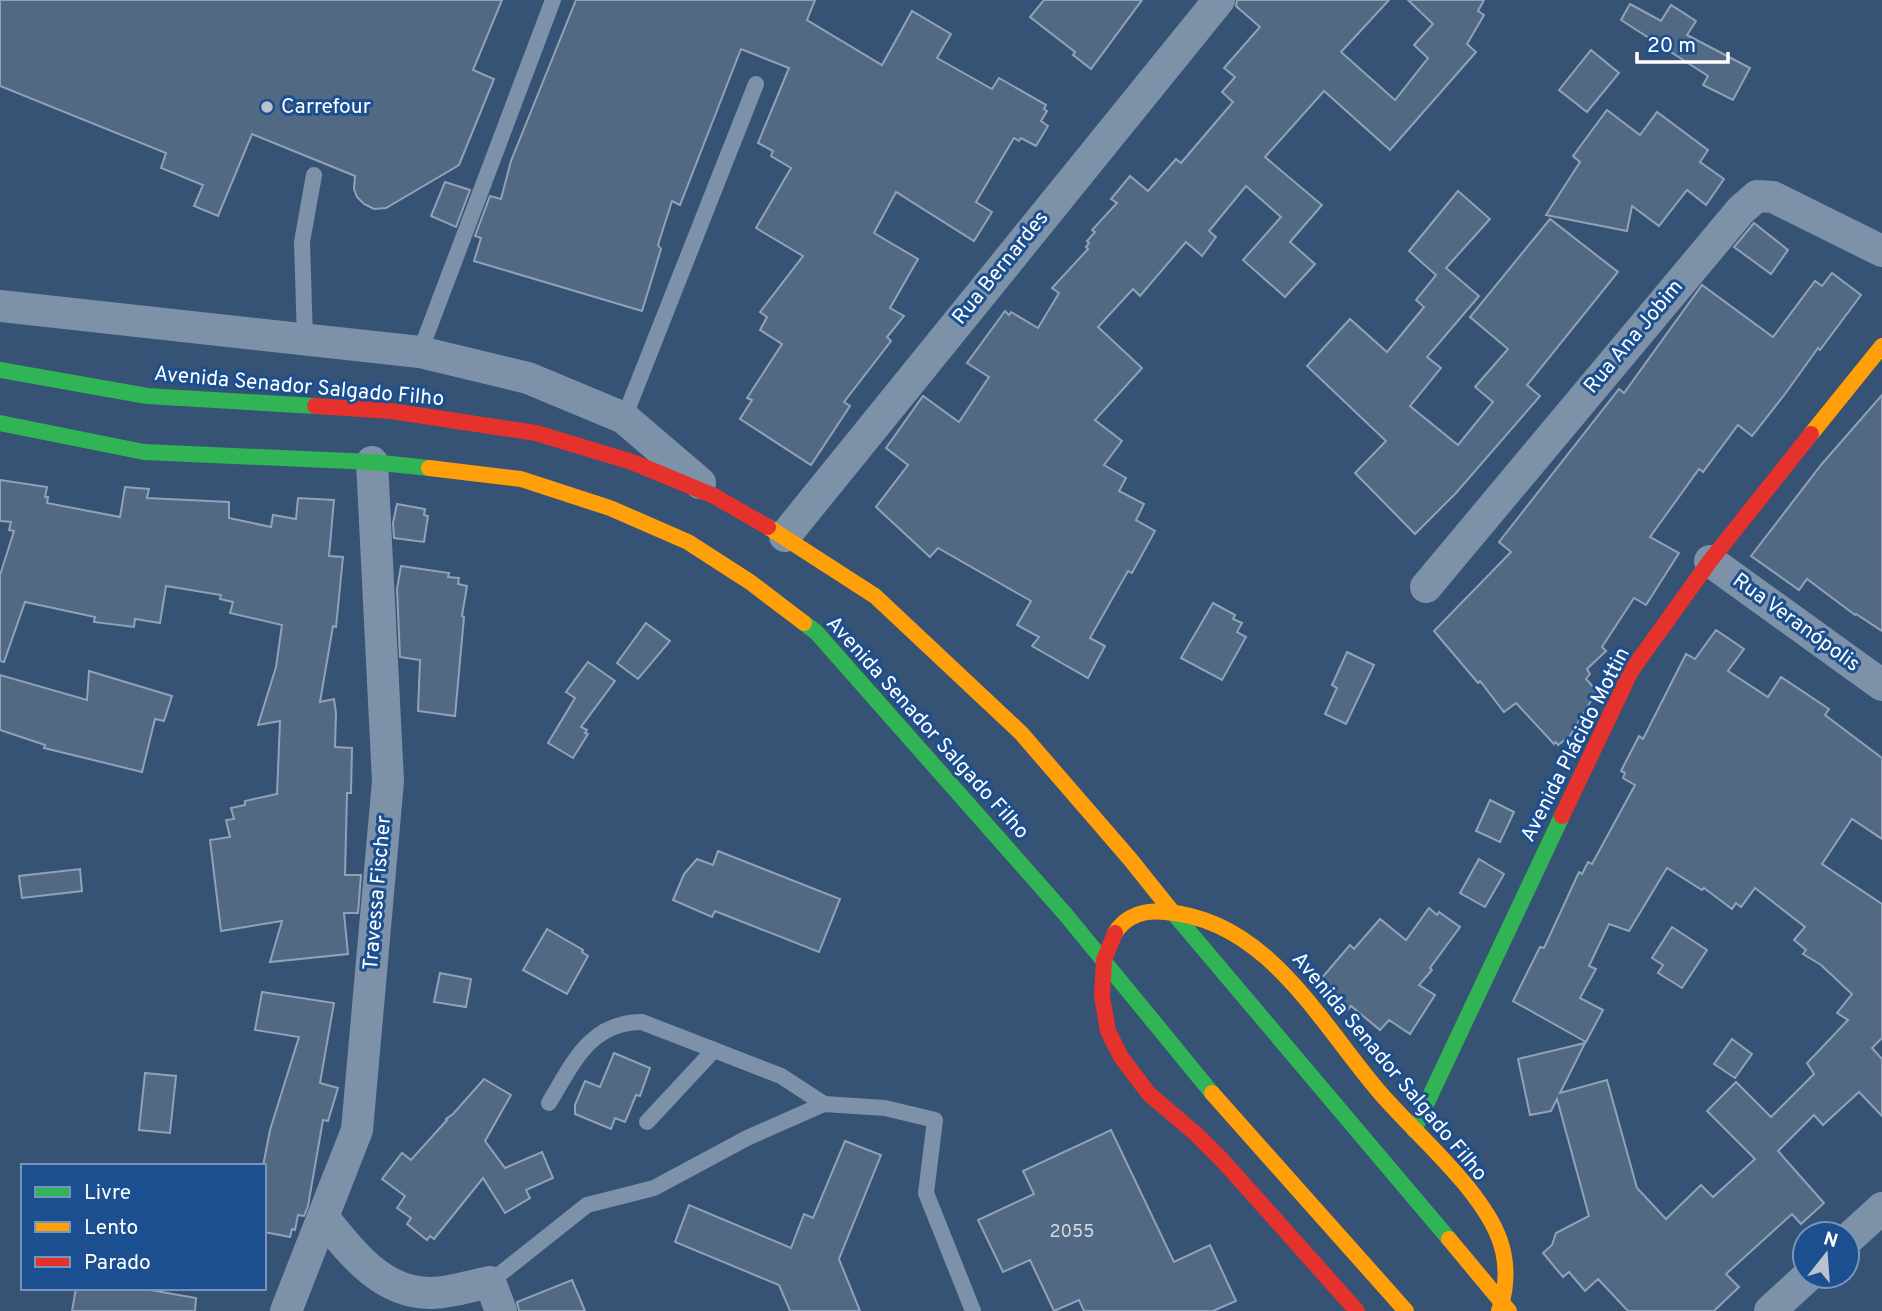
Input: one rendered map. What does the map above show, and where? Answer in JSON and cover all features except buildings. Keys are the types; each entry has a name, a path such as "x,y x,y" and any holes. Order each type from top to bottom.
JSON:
{"main road":[{"name":"Avenida Plácido Mottin","path":"1414,1130 1631,671 1710,561 1882,346"},
{"name":"Avenida Senador Salgado Filho","path":"0,370 147,396 391,411 536,433 632,462 714,496 785,536 875,596 1021,733 1130,859 1173,914 1504,1308"},
{"name":"Avenida Senador Salgado Filho","path":"0,423 144,452 372,461 521,479 610,508 688,542 750,582 816,632 1057,904 1230,1114 1406,1311"},
{"name":"Avenida Senador Salgado Filho","path":"1357,1311 1202,1139 1147,1092 1114,1044 1100,1000 1104,961 1112,937 1128,918 1147,910 1203,919 1236,934 1275,964 1381,1095 1464,1187 1494,1228 1506,1259 1504,1308"}],"street":[{"name":"Rua Bernardes","path":"785,536 1219,0"},
{"name":"Rua Ana Jobim","path":"1426,587 1741,210 1757,196 1773,197 1882,251"},
{"path":"0,306 420,352 528,378 624,418 714,496"},
{"name":"Travessa Fischer","path":"286,1311 357,1130 388,781 372,461"},
{"name":"Rua Veranópolis","path":"1710,561 1882,685"},
{"path":"1861,1227 1882,1208"},
{"path":"323,1217 355,1257 377,1276 411,1292 433,1293 489,1282 502,1311"},
{"path":"1770,1311 1793,1290"}],"lane":[{"path":"420,352 553,0"},
{"path":"624,418 755,84"},
{"path":"305,339 302,242 314,175"},
{"path":"548,1102 588,1042 607,1028 625,1022 642,1022 781,1076 824,1104"},
{"path":"648,1122 714,1050"},
{"path":"489,1282 587,1205 654,1188 747,1138 824,1104 886,1108 935,1120 926,1193 973,1311"}],"traffic: fast":[{"path":"0,370 147,396 315,406"},
{"path":"0,423 144,452 372,462 429,468"},
{"path":"804,623 816,632 1066,915 1212,1093"},
{"path":"1414,1130 1562,816"},
{"path":"1170,909 1449,1239"}],"traffic: slow":[{"path":"1811,434 1882,346"},
{"path":"429,468 521,479 610,508 688,542 750,582 804,623"},
{"path":"768,527 875,596 1021,733 1170,909"},
{"path":"1115,933 1130,918 1143,913 1165,912 1201,919 1234,934 1263,955 1289,980 1382,1095 1445,1161 1487,1215 1501,1243 1505,1262 1504,1292 1499,1311"},
{"path":"1212,1093 1406,1311"},
{"path":"1449,1239 1509,1311"}],"traffic: jam":[{"path":"315,406 391,411 536,433 632,462 714,496 768,527"},
{"path":"1562,816 1631,671 1710,561 1811,434"},
{"path":"1115,933 1104,960 1102,996 1108,1031 1121,1057 1149,1094 1223,1161 1357,1311"}],"place":[{"name":"Carrefour","path":"267,107"}]}
